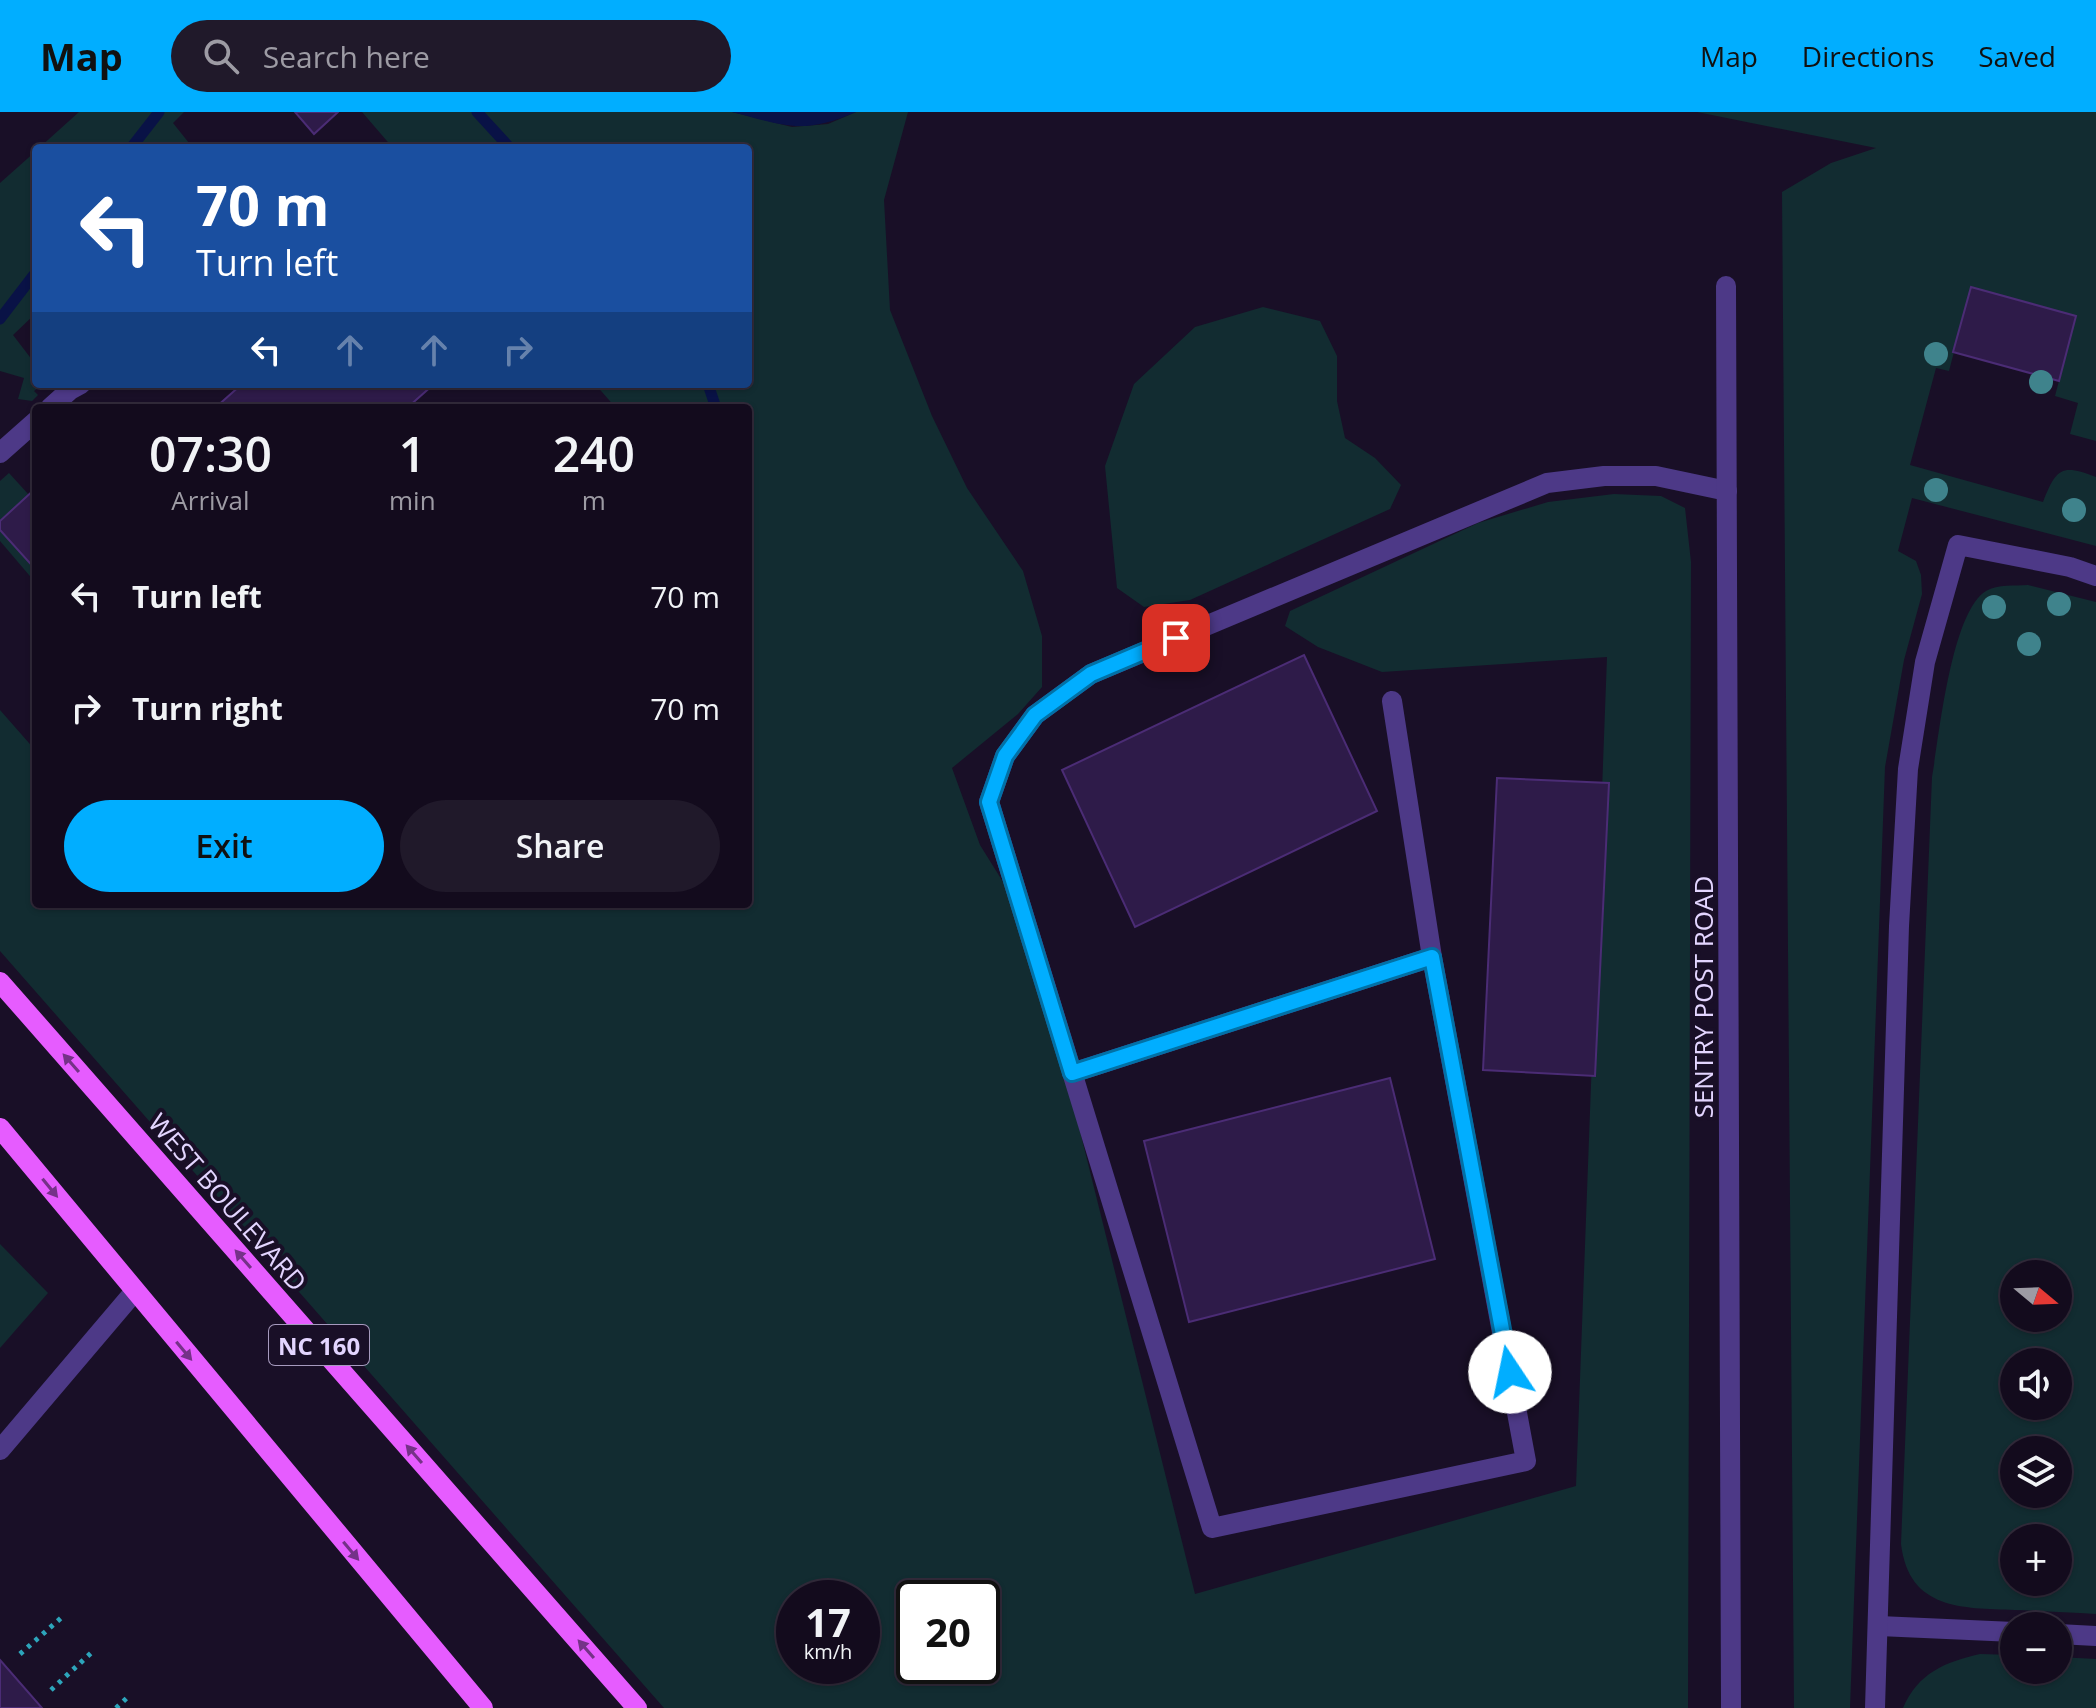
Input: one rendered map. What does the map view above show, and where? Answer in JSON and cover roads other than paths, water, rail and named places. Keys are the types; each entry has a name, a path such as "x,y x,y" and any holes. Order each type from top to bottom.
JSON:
{"main road":[{"name":"WEST BOULEVARD","path":"0,982 637,1708"},
{"path":"0,1128 483,1708"}],"street":[{"name":"SENTRY POST ROAD","path":"1726,286 1731,1708"},
{"path":"54,404 74,388"},
{"path":"0,453 32,425"},
{"path":"1392,701 1432,957 1526,1461 1212,1528 989,802 1005,756 1035,715 1091,674 1547,483 1604,476 1656,476 1727,491"},
{"path":"1875,1708 1899,926 1908,769 1925,662 1958,545 2070,567 2096,576"},
{"path":"1072,1073 1432,957"},
{"path":"0,1450 135,1291"},
{"path":"1879,1626 2000,1631"},
{"path":"2072,1635 2096,1636"}],"waterway":[{"path":"134,144 159,112"},
{"path":"477,112 506,144"},
{"path":"0,319 32,277"},
{"path":"709,388 715,404"}]}
